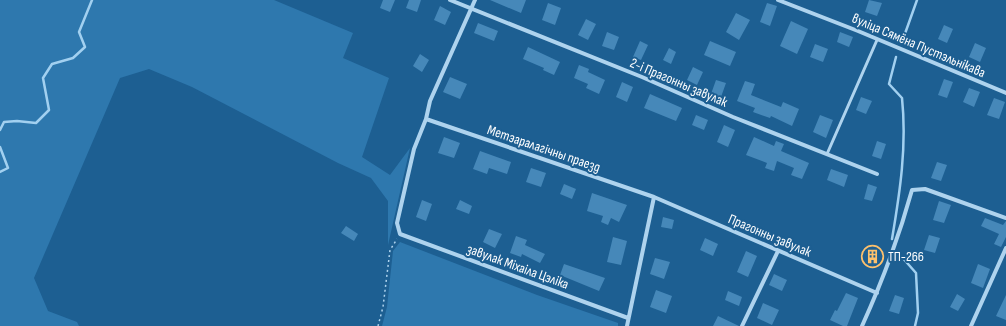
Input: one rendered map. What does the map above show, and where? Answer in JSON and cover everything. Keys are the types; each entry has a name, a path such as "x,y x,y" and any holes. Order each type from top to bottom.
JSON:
{"street":[{"name":"2-і Прагонны завулак","path":"450,0 877,174"},
{"path":"400,234 397,223 414,149 426,119 430,101 475,0"},
{"name":"вуліца Сямёна Пустэльнікава","path":"778,0 1006,93"},
{"name":"Метэаралагічны праезд","path":"426,119 654,197"},
{"path":"862,326 877,293 899,236 912,190 925,189 1006,218"},
{"path":"627,326 654,197"},
{"name":"Прагонны завулак","path":"654,197 877,293"},
{"name":"завулак Міхаіла Цэліка","path":"400,234 628,318"},
{"path":"971,326 1006,248"},
{"path":"742,326 778,251"}],"lane":[{"path":"827,154 877,40"}],"path":[{"path":"378,326 383,307 390,250 400,234"}],"shaded area":[{"path":"0,0 274,0 353,33 343,58 389,78 362,157 390,175 410,148 388,245 388,201 371,178 338,163 192,87 149,69 120,78 34,278 48,311 77,322 79,326 0,326"},
{"path":"400,242 537,295 618,323 618,326 382,326 387,307 393,251"}],"building":[{"path":"383,0 395,0 390,12 380,8"},
{"path":"409,0 421,0 417,12 406,8"},
{"path":"490,0 526,0 521,13"},
{"path":"869,0 882,3 877,16 865,12"},
{"path":"548,3 561,8 555,25 542,20"},
{"path":"767,3 777,6 770,26 760,22"},
{"path":"440,6 451,12 445,25 434,20"},
{"path":"736,13 750,20 739,40 726,32"},
{"path":"586,19 596,24 588,40 578,35"},
{"path":"791,21 808,29 797,54 780,46"},
{"path":"478,23 498,31 494,41 474,33"},
{"path":"944,25 953,29 947,43 938,39"},
{"path":"607,32 619,37 614,50 602,46"},
{"path":"840,32 853,37 849,47 837,42"},
{"path":"640,41 648,45 641,60 633,57"},
{"path":"710,41 736,52 730,66 704,55"},
{"path":"975,43 986,48 980,62 969,57"},
{"path":"815,44 828,49 823,62 810,57"},
{"path":"528,47 560,62 554,75 543,70 544,68 523,59"},
{"path":"669,48 676,52 671,64 663,60"},
{"path":"420,54 429,60 422,72 413,66"},
{"path":"579,65 589,69 588,72 605,80 599,94 586,88 588,84 574,78"},
{"path":"693,67 703,72 697,85 687,80"},
{"path":"450,77 467,84 460,99 443,92"},
{"path":"944,79 953,82 947,98 938,95"},
{"path":"716,80 726,83 721,97 711,94"},
{"path":"745,81 755,84 751,95 781,107 783,102 799,109 792,126 771,116 770,118 753,112 755,108 737,101"},
{"path":"622,82 633,87 627,102 616,97"},
{"path":"969,88 980,92 974,107 963,102"},
{"path":"650,94 682,108 676,121 644,108"},
{"path":"861,97 872,101 866,114 856,110"},
{"path":"994,98 1005,102 999,119 987,115"},
{"path":"696,115 708,120 704,130 692,125"},
{"path":"820,115 833,120 826,138 813,132"},
{"path":"724,125 735,130 728,147 717,142"},
{"path":"444,137 460,143 454,158 438,153"},
{"path":"754,137 774,146 776,141 784,144 781,151 809,163 802,179 791,175 794,168 777,161 774,171 765,168 767,163 746,155"},
{"path":"877,141 886,144 881,159 872,156"},
{"path":"480,151 511,162 507,174 489,168 487,174 473,169"},
{"path":"937,162 947,165 941,181 931,178"},
{"path":"531,168 546,173 541,187 526,182"},
{"path":"831,169 848,175 844,187 827,180"},
{"path":"564,184 576,189 572,199 560,194"},
{"path":"868,184 877,187 872,201 864,199"},
{"path":"592,193 627,205 619,222 611,218 608,225 601,222 603,216 587,211"},
{"path":"422,200 432,204 426,221 416,217"},
{"path":"460,200 472,206 469,214 456,209"},
{"path":"939,201 951,205 944,223 933,220"},
{"path":"663,217 674,220 672,229 661,227"},
{"path":"985,218 1003,225 1006,221 1006,237 1001,247 994,244 999,234 981,226"},
{"path":"346,226 358,234 354,241 341,233"},
{"path":"489,229 502,234 495,248 483,242"},
{"path":"929,235 940,238 935,253 924,250"},
{"path":"516,236 527,240 525,245 545,254 540,263 522,254 521,257 510,253"},
{"path":"613,237 627,241 621,265 607,262"},
{"path":"705,238 718,244 713,256 700,250"},
{"name":"ТП-266","path":"869,249 880,253 876,263 865,259"},
{"path":"746,251 757,256 748,277 737,272"},
{"path":"655,258 670,262 664,279 650,274"},
{"path":"564,264 605,278 599,291 560,275"},
{"path":"978,264 990,269 983,288 971,283"},
{"path":"774,274 787,280 782,291 769,285"},
{"path":"656,290 672,296 666,313 650,307"},
{"path":"728,291 742,297 739,306 725,300"},
{"path":"846,293 858,298 847,326 843,326 830,320 835,310 837,311"},
{"path":"957,294 965,299 958,311 950,307"},
{"path":"895,295 904,298 899,314 889,311"},
{"path":"1006,295 1006,320 996,316"},
{"path":"763,303 779,310 772,325 757,318"},
{"path":"718,316 739,326 713,326"}],"waterway":[{"path":"0,130 4,122 17,121 36,123 49,110 43,78 52,64 73,58 85,47 79,32 92,0"},
{"path":"902,42 917,0"},
{"path":"892,239 902,169 904,134 902,98 889,84 896,57"},
{"path":"0,147 8,168 0,172"},
{"path":"901,256 916,273 918,313 915,326"}],"place":[{"name":"ТП-266","path":"873,256"}]}
